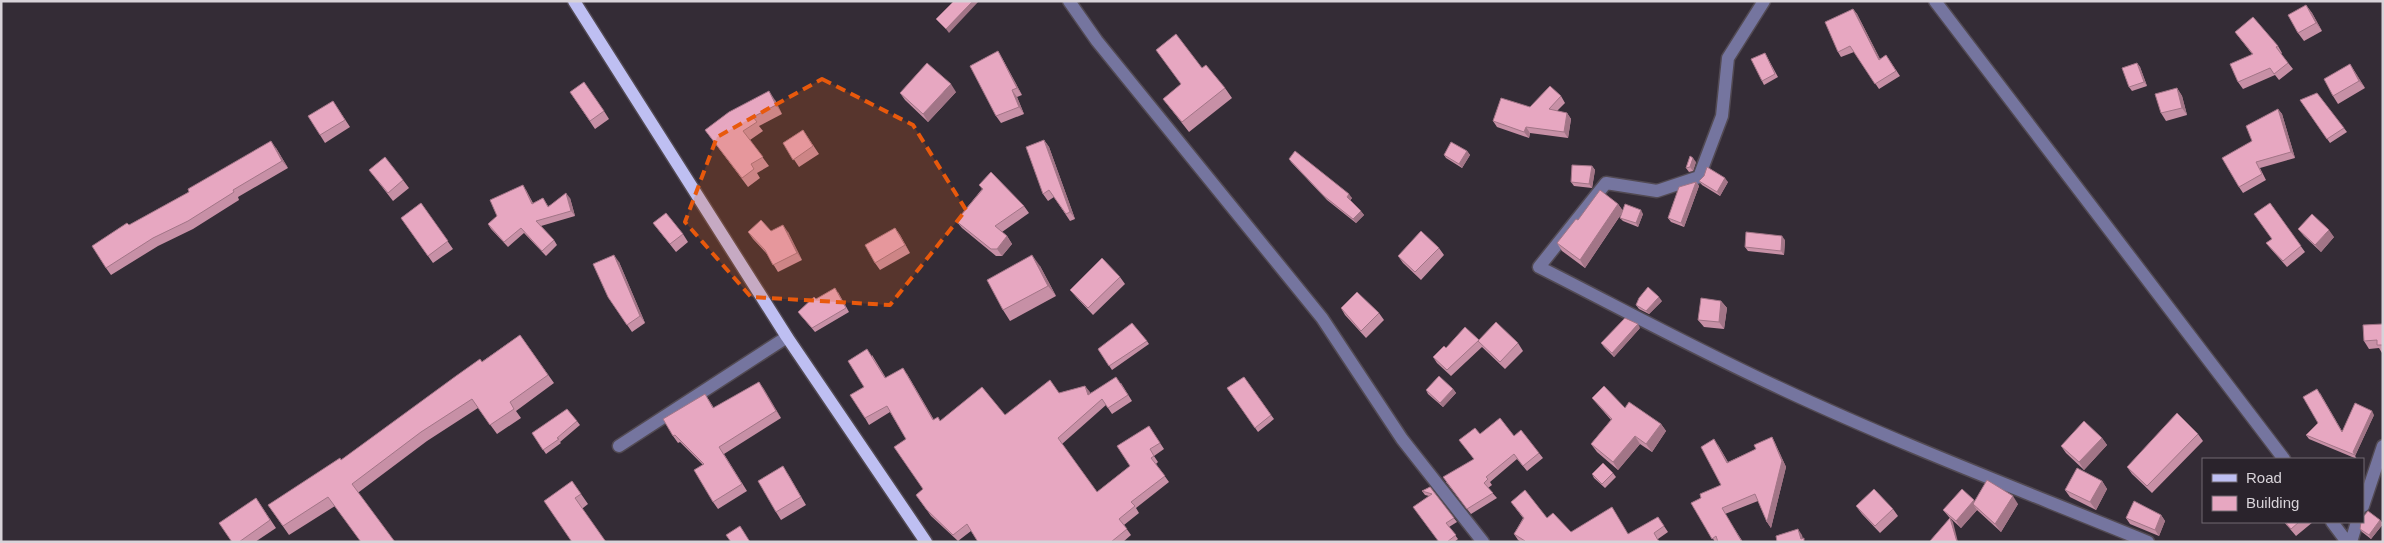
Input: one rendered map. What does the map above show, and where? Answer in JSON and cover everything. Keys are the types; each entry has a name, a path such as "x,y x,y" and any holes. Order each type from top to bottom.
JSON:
{"main road":[{"path":"574,1 787,337 926,542"}],"street":[{"path":"1069,1 1097,41 1322,318 1402,440 1483,542"},
{"path":"1764,1 1728,58 1722,116 1699,176 1657,191 1606,183 1538,267 1677,340 1791,394 1877,432 2148,542"},
{"path":"1935,1 2283,458"},
{"path":"619,446 787,337"},
{"path":"2364,503 2383,446"},
{"path":"2333,523 2349,542 2357,523"}],"highlighted area":[{"path":"822,79 913,125 966,210 890,305 751,297 685,222 717,137"}],"building":[{"path":"954,1 973,1 946,29 936,19"},
{"path":"2306,5 2316,23 2298,33 2288,15"},
{"path":"1853,9 1879,60 1886,55 1896,71 1875,84 1850,46 1838,52 1825,22"},
{"path":"2253,17 2278,46 2276,47 2288,63 2274,74 2270,68 2238,82 2230,64 2253,54 2235,32"},
{"path":"1176,34 1202,68 1206,65 1225,88 1182,122 1163,99 1181,84 1156,50"},
{"path":"998,51 1017,88 1012,90 1019,107 996,116 970,66"},
{"path":"1765,53 1775,74 1762,81 1751,59"},
{"path":"927,63 951,84 923,114 900,93"},
{"path":"2137,63 2144,82 2129,87 2122,68"},
{"path":"2350,64 2359,81 2333,96 2324,79"},
{"path":"584,82 604,111 590,121 570,92"},
{"path":"1550,86 1561,96 1549,109 1567,113 1564,132 1526,127 1524,132 1493,121 1501,98 1530,107"},
{"path":"2177,88 2182,108 2161,113 2155,94"},
{"path":"769,91 776,105 753,117 757,122 743,131 763,157 751,164 754,169 742,178 705,130 729,112"},
{"path":"2317,93 2344,128 2327,139 2300,100"},
{"path":"333,101 345,120 320,135 308,116"},
{"path":"2278,109 2291,152 2256,162 2262,174 2239,187 2222,158 2252,141 2246,126"},
{"path":"803,130 813,146 793,160 783,143"},
{"path":"1044,140 1070,212 1066,214 1049,190 1043,194 1026,147"},
{"path":"271,141 282,161 233,190 234,192 188,221 153,238 106,268 92,246 127,223 129,225 189,192 188,189"},
{"path":"1451,142 1467,151 1459,164 1444,155"},
{"path":"1295,151 1349,194 1347,197 1361,211 1353,219 1324,196 1289,159"},
{"path":"1690,156 1693,158 1690,167 1686,168"},
{"path":"385,157 403,180 388,193 369,170"},
{"path":"1572,165 1592,166 1589,184 1571,182"},
{"path":"1707,167 1725,178 1717,192 1699,181 1704,176"},
{"path":"991,172 1024,206 995,226 1007,236 997,249 991,249 956,221 983,189 979,185"},
{"path":"1696,182 1681,223 1668,218 1679,187"},
{"path":"523,185 532,204 543,198 548,207 566,193 571,211 536,221 554,240 542,251 521,228 504,242 488,224 497,216 490,200"},
{"path":"1600,190 1618,204 1580,260 1557,243 1576,219 1578,220"},
{"path":"421,203 448,241 428,256 401,218"},
{"path":"2270,203 2301,246 2283,261 2266,243 2272,239 2254,214"},
{"path":"1625,204 1641,210 1636,223 1620,218"},
{"path":"666,213 683,234 670,244 653,223"},
{"path":"2312,214 2329,230 2315,245 2298,229"},
{"path":"761,220 771,231 783,225 797,253 773,265 765,250 748,232"},
{"path":"895,228 905,245 875,263 865,245"},
{"path":"1421,231 1439,248 1415,272 1398,256"},
{"path":"1746,232 1782,236 1781,251 1745,247"},
{"path":"614,255 640,316 627,325 608,297 593,264"},
{"path":"1032,255 1048,286 1003,310 987,280"},
{"path":"1102,258 1120,277 1088,308 1070,290"},
{"path":"1648,287 1659,297 1646,311 1636,305"},
{"path":"835,288 846,308 812,328 798,312 814,297 816,299"},
{"path":"1357,292 1379,313 1361,331 1341,308"},
{"path":"1701,298 1721,301 1719,322 1698,320"},
{"path":"1625,318 1638,324 1612,353 1601,343"},
{"path":"1496,322 1518,343 1500,362 1478,341"},
{"path":"1132,323 1147,341 1109,366 1098,349"},
{"path":"2383,324 2383,345 2377,345 2377,340 2364,341 2363,325"},
{"path":"1465,327 1479,340 1447,370 1433,357 1444,346 1446,348"},
{"path":"520,335 548,375 510,402 514,409 490,425 472,399 421,432 352,484 395,542 361,542 328,497 283,526 268,505 340,458 341,460 480,359 482,362"},
{"path":"867,349 885,378 903,368 933,420 938,417 940,421 982,387 1005,415 1050,380 1059,393 1085,386 1088,395 1116,377 1128,395 1108,408 1102,399 1058,438 1097,492 1130,466 1117,446 1149,426 1160,443 1150,449 1154,456 1151,458 1165,476 1131,502 1135,506 1119,519 1127,529 1111,542 978,542 967,524 953,535 927,510 916,495 923,489 894,447 906,439 887,406 865,418 850,395 864,387 848,361"},
{"path":"1439,376 1453,389 1440,403 1426,390"},
{"path":"1244,377 1271,415 1255,428 1227,388"},
{"path":"759,382 776,411 719,447 742,484 713,502 694,470 704,464 675,435 673,436 663,419 705,394 713,408"},
{"path":"1604,386 1625,408 1629,402 1661,424 1646,444 1635,436 1613,462 1591,444 1612,419 1592,398"},
{"path":"2317,389 2342,432 2355,403 2372,411 2353,452 2355,455 2306,435 2318,423 2303,397"},
{"path":"567,409 577,421 557,438 559,439 543,450 532,433"},
{"path":"2177,413 2198,434 2147,486 2127,467"},
{"path":"1500,418 1514,436 1521,430 1539,453 1523,466 1514,454 1486,477 1488,479 1484,483 1493,493 1467,509 1443,477 1474,459 1459,440 1475,428 1480,434"},
{"path":"2084,421 2102,438 2079,462 2061,446"},
{"path":"1772,437 1782,461 1767,522 1755,494 1722,508 1742,542 1718,542 1716,536 1712,539 1691,503 1701,498 1700,494 1721,485 1701,447 1714,439 1727,463 1756,449 1754,445"},
{"path":"1603,463 1613,473 1602,484 1592,474"},
{"path":"783,466 801,497 776,512 758,481"},
{"path":"2077,468 2102,481 2090,502 2065,490"},
{"path":"1987,480 2013,496 1995,524 1973,504"},
{"path":"572,481 581,494 575,498 606,542 572,542 544,501"},
{"path":"1430,487 1454,518 1446,523 1456,535 1447,542 1439,542 1413,507 1432,494 1422,491"},
{"path":"1874,489 1893,509 1875,526 1856,506"},
{"path":"1962,489 1974,500 1956,521 1943,510"},
{"path":"1525,490 1547,518 1553,513 1571,532 1612,507 1628,534 1658,517 1664,526 1654,533 1659,542 1525,542 1514,534 1524,518 1511,502"},
{"path":"256,498 270,520 239,542 232,542 219,523"},
{"path":"2134,501 2161,515 2155,530 2126,518"},
{"path":"2368,511 2380,520 2369,535 2360,529 2361,523 2364,523 2364,516"},
{"path":"1950,518 1957,542 1931,542 1930,541"},
{"path":"2286,523 2298,523 2291,529"},
{"path":"740,526 750,542 731,542 726,535"},
{"path":"1798,529 1801,539 1804,538 1804,542 1777,542 1776,536"}]}
